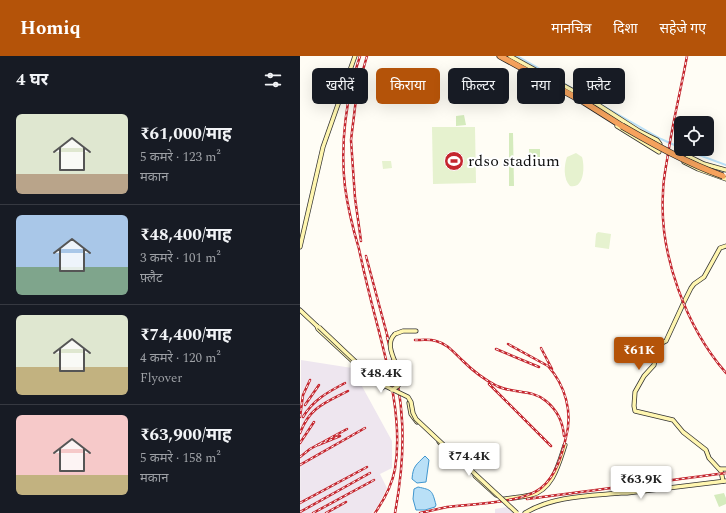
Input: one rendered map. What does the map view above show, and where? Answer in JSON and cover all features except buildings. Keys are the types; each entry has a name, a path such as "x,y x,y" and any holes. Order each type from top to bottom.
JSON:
{"highway":[{"path":"500,56 672,152 726,177"},
{"path":"508,56 573,93"},
{"path":"592,104 623,125"}],"street":[{"path":"300,247 324,147 354,56"},
{"path":"496,56 573,99"},
{"path":"583,104 659,152 660,144 657,140 593,104"},
{"path":"726,170 704,164 688,156 684,162 698,169 726,177"},
{"path":"450,451 413,418 409,403 417,418 450,451 457,458 510,506 517,512 521,513 542,503 552,501 725,481 720,469 709,458 706,450 683,432 673,420 635,411 634,406 635,392 644,376 654,365 658,345 666,341 694,284 704,277 720,248 726,246"},
{"path":"300,310 377,382 408,397 416,419 450,451"},
{"path":"320,326 378,380 382,388 318,329 318,327 320,326"},
{"path":"392,390 400,384 401,378 390,344 391,338 395,334 403,331 416,331"},
{"path":"457,458 504,499 530,496 550,482 565,445"},
{"path":"720,469 726,469"},
{"path":"524,513 538,505 552,501"},
{"path":"510,506 516,513"}],"shaded area":[{"path":"301,360 352,368 392,441 392,468 380,474 387,488 378,506 372,513 300,513"},
{"path":"507,507 513,513 495,513 495,509"}],"green space":[{"path":"464,115 466,125 456,126 456,116"},
{"name":"rdso stadium","path":"432,127 475,127 476,183 433,184"},
{"path":"509,133 513,133 514,186 509,186"},
{"path":"529,149 540,149 540,167 530,168"},
{"path":"576,153 582,157 583,171 581,181 575,186 570,186 565,176 565,164 567,157"},
{"path":"382,161 391,161 392,168 383,169"},
{"path":"598,232 611,234 609,249 595,247 596,234"},
{"path":"724,493 726,504 719,507 714,495"}],"water":[{"path":"425,456 429,460 426,482 417,483 412,479 413,471 417,464"},
{"path":"418,487 431,492 435,500 435,507 425,510 416,510 413,499 414,489"}],"waterway":[{"path":"517,56 538,68"},
{"path":"565,84 661,139 674,145"},
{"path":"702,156 726,165"}],"railway":[{"path":"360,56 351,88 345,121 343,154 345,187 351,219 385,356 393,394 397,432 397,451 394,475 382,503 375,513"},
{"path":"364,68 367,56"},
{"path":"687,56 672,129 664,178 663,216 671,265 687,312 712,355 726,373"},
{"path":"355,104 351,140 355,198 361,241"},
{"path":"366,256 389,342"},
{"path":"387,337 398,382 402,425 401,467 395,513"},
{"path":"415,340 431,340 440,342 451,349 483,378 492,384 541,397 556,412 561,421 564,436"},
{"path":"420,513 447,507 496,502 522,497 541,488 551,478 558,465 563,451 569,418 563,390 554,373 548,366 508,344"},
{"path":"541,348 552,369"},
{"path":"496,349 539,367"},
{"path":"300,417 303,395 310,380"},
{"path":"303,417 316,401 345,383"},
{"path":"489,384 551,446"},
{"path":"305,405 319,385"},
{"path":"300,433 308,417 314,411 325,403 348,391"},
{"path":"300,443 314,422"},
{"path":"300,465 365,428"},
{"path":"300,457 310,449 347,429"},
{"path":"318,445 340,436"},
{"path":"300,503 367,467"},
{"path":"300,512 370,473"},
{"path":"527,499 726,473"},
{"path":"313,513 374,480"},
{"path":"326,513 346,502"}],"place":[{"name":"rdso stadium","path":"454,161"}]}
